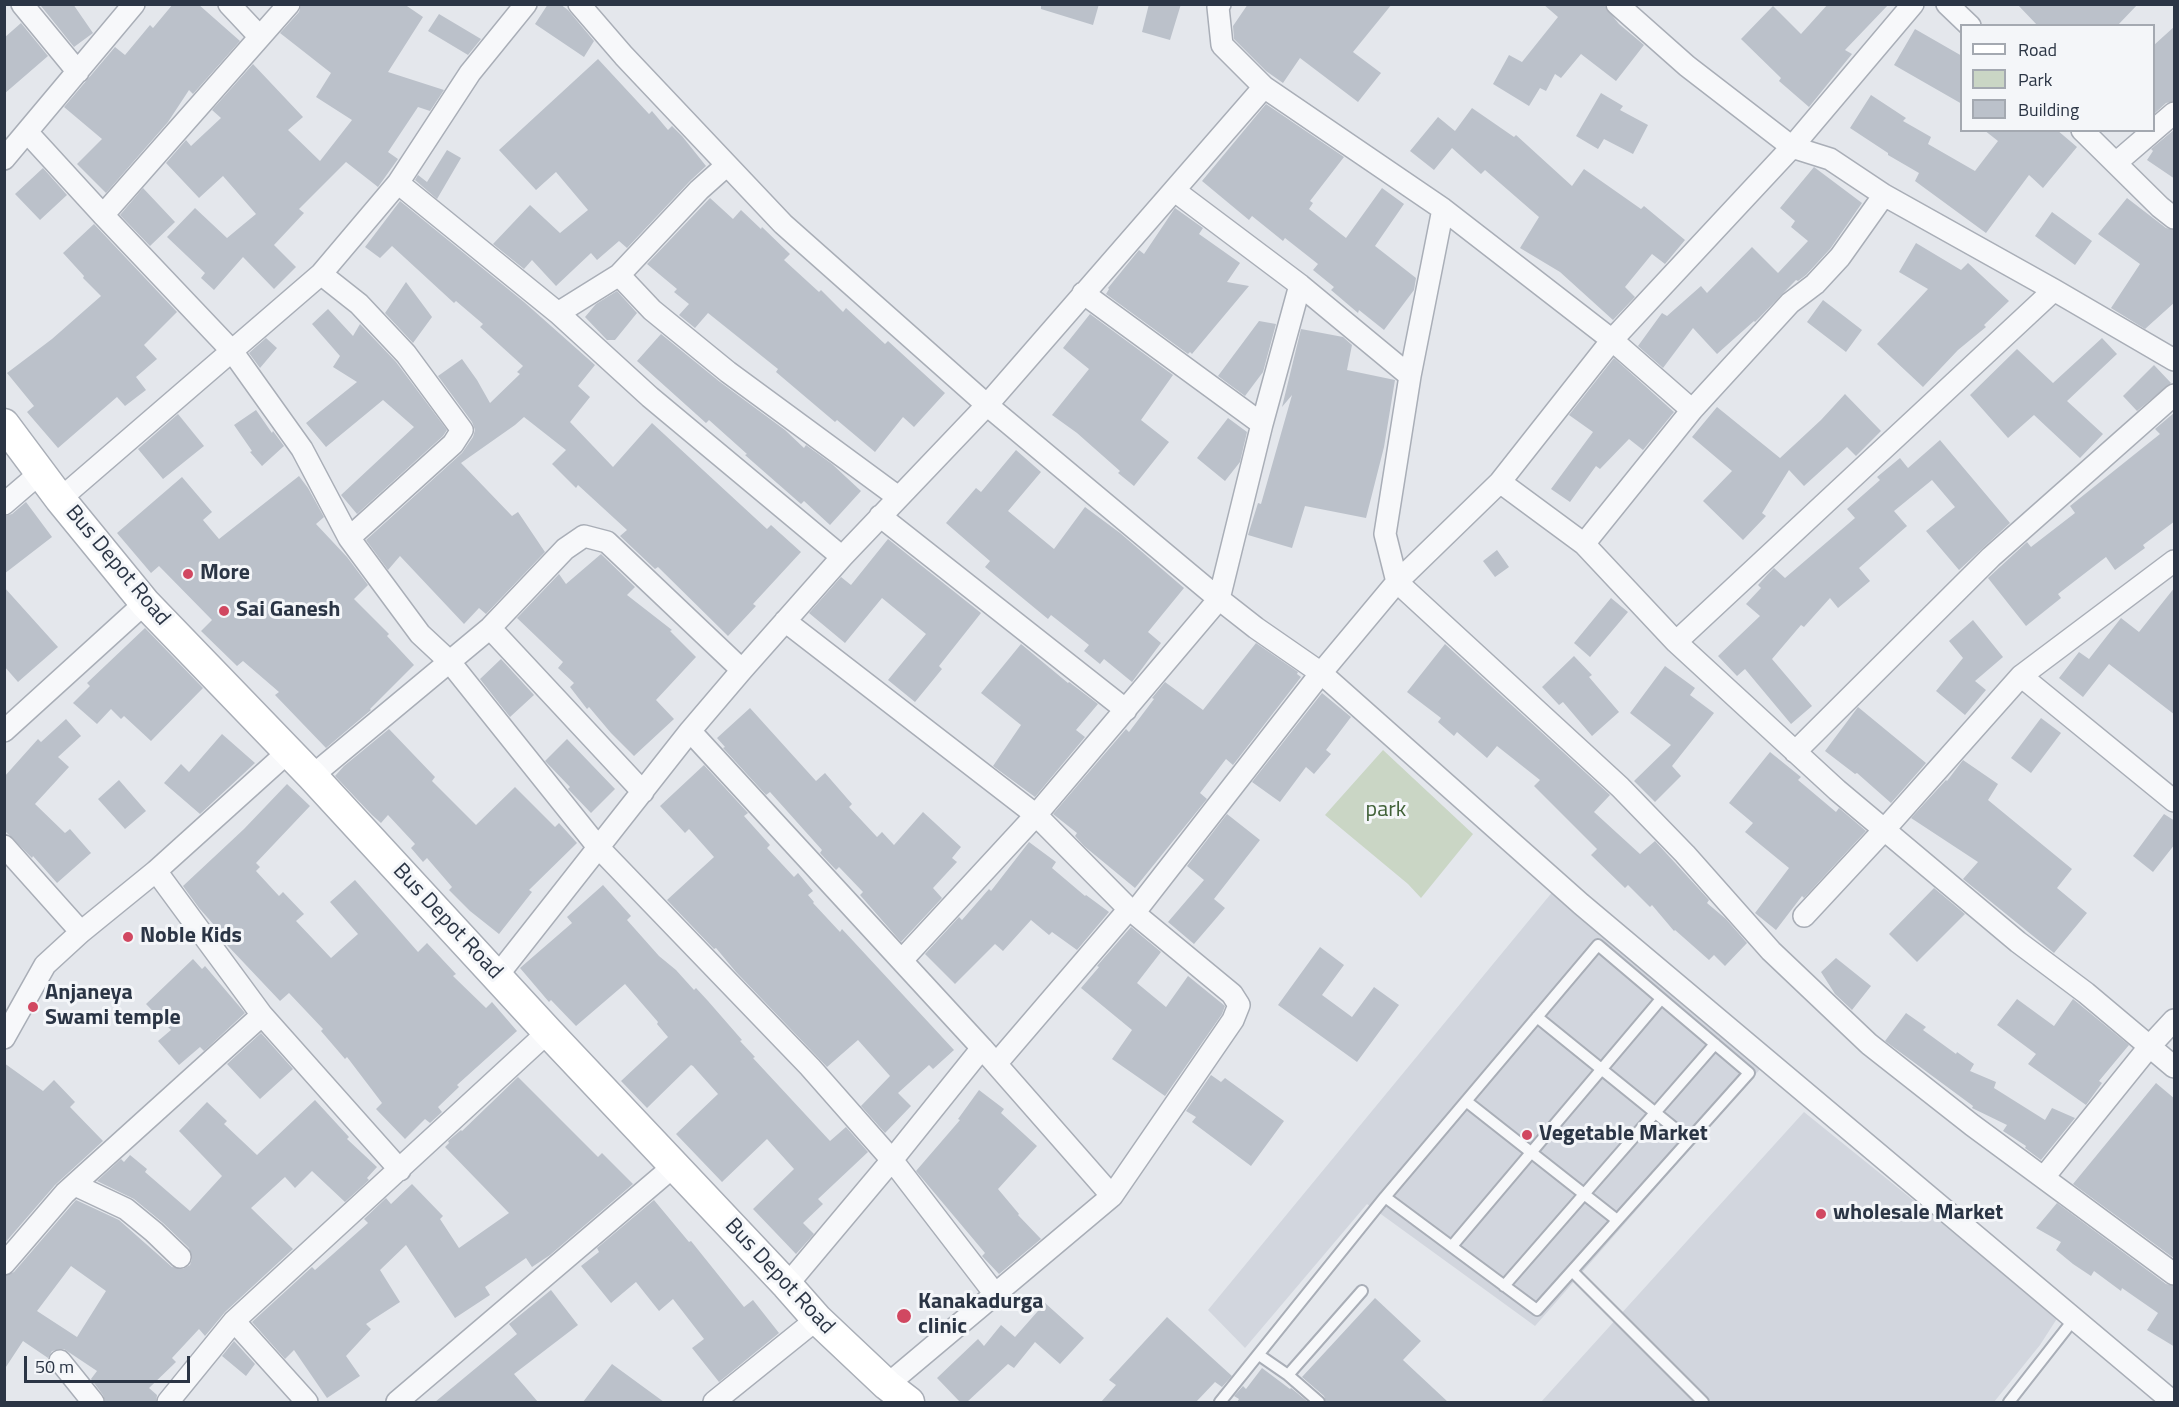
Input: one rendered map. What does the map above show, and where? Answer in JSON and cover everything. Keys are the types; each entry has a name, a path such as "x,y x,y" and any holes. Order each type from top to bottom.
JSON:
{"street":[{"path":"22,4 78,72"},
{"path":"4,159 134,4"},
{"path":"230,4 260,37"},
{"path":"103,215 289,4"},
{"path":"60,499 321,274 398,183 470,73 526,4"},
{"path":"579,4 624,56 783,224 987,405 1256,628 1321,673 1581,904 2173,1402"},
{"path":"1220,4 1218,7 1222,45 1264,87 1443,209 1612,340 1692,410"},
{"path":"1617,4 1687,66 1792,147 1830,159 1884,195 2175,360"},
{"path":"996,1064 1131,911 1321,673 1397,582 1500,482 1612,340 1792,147 1913,4"},
{"path":"1947,4 1968,24"},
{"path":"497,976 690,731 784,621 842,556 987,405 1083,292 1264,87"},
{"path":"2155,130 2175,113"},
{"path":"27,132 232,351 302,449 350,538 420,634 449,661 598,848 810,1068 892,1160 995,1294"},
{"path":"2084,132 2175,219"},
{"path":"2117,162 2153,132"},
{"path":"558,313 618,275 699,190 727,165"},
{"path":"398,183 558,313 650,397 842,556"},
{"path":"1174,191 1300,285 1410,376"},
{"path":"1584,544 1692,410 1790,303 1815,284 1840,257 1884,195"},
{"path":"1443,209 1410,376 1385,534 1397,582 1620,787 1685,854 1771,951 1869,1044 1972,1125 2175,1274"},
{"path":"321,274 359,304 406,354 462,430 453,444 350,538"},
{"path":"618,275 652,310 728,372 898,497"},
{"path":"902,960 1036,815 1219,598 1262,424 1300,285"},
{"path":"1676,642 2054,290"},
{"path":"1083,292 1262,424"},
{"path":"1795,752 1991,557 2175,395"},
{"name":"Bus Depot Road","path":"4,424 60,499 145,603 312,776 548,1032 817,1318 898,1394"},
{"path":"4,504 40,472"},
{"path":"1500,482 1584,544 1676,642 1795,752 1884,830 2018,942 2086,993 2175,1067"},
{"path":"880,516 1126,710"},
{"path":"312,776 490,628 565,549 584,537 607,542 742,670"},
{"path":"1804,916 2021,676 2175,561"},
{"path":"4,731 145,603"},
{"path":"784,621 1036,815 1131,911 1232,994 1239,1005 1233,1020 1112,1196 995,1294 898,1394"},
{"path":"490,628 643,792"},
{"path":"2021,676 2175,801"},
{"path":"690,731 982,1048 1112,1196"},
{"path":"4,1038 45,965 81,932 156,871 288,752"},
{"path":"4,846 81,932"},
{"path":"156,871 262,1015 400,1170"},
{"path":"4,1264 65,1193 262,1015"},
{"path":"2044,1177 2149,1047 2175,1020"},
{"path":"168,1402 234,1322 548,1032"},
{"path":"787,1285 982,1048"},
{"path":"397,1402 674,1166"},
{"path":"75,1185 126,1209 180,1257"},
{"path":"714,1402 817,1318"},
{"path":"234,1322 307,1402"},
{"path":"60,1361 93,1402"}],"lane":[{"path":"1220,1402 1385,1197 1598,945 1749,1073 1537,1310 1385,1197"},
{"path":"1452,1246 1662,999"},
{"path":"1537,1017 1689,1140"},
{"path":"1504,1286 1715,1044"},
{"path":"1466,1101 1617,1220"},
{"path":"1572,1271 1703,1402"},
{"path":"1288,1375 1362,1292"},
{"path":"2009,1402 2074,1319"},
{"path":"1259,1355 1288,1375 1319,1402"}],"shaded area":[{"name":"Vegetable Market","path":"1554,890 1762,1067 1535,1326 1367,1204 1245,1348 1208,1310"},
{"name":"wholesale Market","path":"1804,1112 2058,1317 2040,1345 1994,1402 1541,1402"}],"green space":[{"name":"park","path":"1383,750 1473,834 1421,898 1408,884 1325,815"}],"building":[{"path":"43,4 73,4 93,33 74,47 41,6"},
{"path":"173,4 198,4 240,41 193,94 189,90 168,122 106,193 77,164 102,139 64,107 115,47 125,55 150,25 153,28"},
{"path":"301,4 404,4 423,17 388,72 444,90 430,111 418,107 388,152 398,159 378,187 346,162 299,209 304,213 274,245 296,267 274,289 243,257 214,290 201,278 205,273 167,237 195,208 227,238 256,214 223,176 199,198 166,163 186,140 191,146 221,118 212,110 253,64 303,117 288,130 320,161 352,120 316,97 331,73 280,33 299,12"},
{"path":"548,4 560,4 568,10 594,41 584,57 535,24"},
{"path":"1041,4 1099,4 1093,25 1041,9"},
{"path":"1149,4 1181,4 1170,40 1142,32"},
{"path":"1248,4 1392,4 1353,52 1381,73 1358,102 1300,58 1283,83 1266,71 1234,39 1233,26"},
{"path":"1543,4 1603,4 1619,24 1644,45 1616,81 1581,54 1561,78 1555,74 1546,91 1540,88 1529,106 1493,84 1509,55 1522,62 1558,17"},
{"path":"1828,4 1889,4 1845,50 1852,54 1809,107 1779,81 1781,78 1741,39 1773,6 1801,34"},
{"path":"2017,4 2138,4 2119,24 2036,24"},
{"path":"439,14 481,39 468,55 428,31"},
{"path":"21,23 48,56 4,94 4,38"},
{"path":"2175,26 2175,101 2166,103 2155,113 2155,44"},
{"path":"1915,29 1960,55 1960,103 1894,65"},
{"path":"598,59 649,114 652,111 668,130 672,126 706,166 627,248 619,241 597,260 591,253 556,286 532,260 524,269 493,244 530,205 560,233 588,210 556,172 536,190 499,150"},
{"path":"1601,93 1623,106 1620,110 1648,125 1633,154 1604,139 1598,149 1576,136"},
{"path":"1871,95 1906,118 1903,121 1931,137 1928,144 1975,171 1998,141 1987,132 2059,132 2077,147 2043,188 2029,175 1986,233 1915,181 1919,173 1888,155 1850,128"},
{"path":"1266,104 1344,157 1310,201 1313,203 1309,209 1346,238 1382,188 1404,204 1375,246 1416,278 1414,290 1384,330 1359,310 1358,313 1331,290 1334,287 1313,270 1318,264 1285,238 1283,241 1252,216 1249,220 1202,181"},
{"path":"1472,108 1514,137 1516,135 1572,186 1584,169 1641,209 1644,206 1685,240 1665,264 1652,254 1625,287 1635,297 1613,320 1560,272 1520,248 1539,217 1485,170 1481,174 1452,148 1434,170 1410,151 1438,117 1455,131"},
{"path":"2175,129 2175,179 2147,160 2153,151 2151,149"},
{"path":"447,150 461,158 437,199 415,180 418,175 427,182"},
{"path":"1814,167 1862,203 1830,249 1806,275 1796,280 1755,322 1717,354 1693,328 1663,368 1638,346 1662,313 1667,316 1701,286 1707,293 1752,247 1778,273 1808,241 1791,227 1795,221 1780,208"},
{"path":"43,168 67,195 40,220 15,194"},
{"path":"143,188 175,222 150,246 120,215"},
{"path":"710,198 733,219 741,210 761,229 762,227 790,254 784,260 819,292 821,290 843,312 846,308 885,344 888,341 945,393 914,427 903,417 875,452 837,420 835,422 776,372 778,369 708,313 695,328 679,315 689,304 674,292 677,289 647,264"},
{"path":"2127,198 2166,228 2175,230 2175,302 2145,329 2111,308 2140,264 2098,234"},
{"path":"400,201 524,302 595,365 578,386 590,397 570,422 613,467 652,423 767,529 771,525 801,552 753,604 756,606 728,636 658,567 655,569 620,536 627,530 578,485 576,488 552,464 566,450 524,417 461,463 512,516 518,512 545,552 486,614 479,608 464,624 400,556 388,570 366,540 462,453 475,430 472,422 438,376 462,359 490,403 520,374 517,372 523,366 480,327 483,324 456,301 454,303 392,246 380,258 365,247"},
{"path":"1175,208 1203,228 1199,234 1240,263 1227,282 1249,286 1192,354 1190,352 1188,354 1106,294 1108,288 1139,250 1144,254"},
{"path":"2052,212 2092,241 2075,265 2035,236"},
{"path":"94,224 177,312 144,345 157,359 136,377 146,390 125,406 117,397 58,448 27,412 34,406 7,373 52,339 101,296 63,253"},
{"path":"1916,243 1961,270 1968,263 2009,301 1984,325 1986,327 1958,350 1923,387 1877,344 1928,289 1899,272"},
{"path":"406,282 432,317 413,343 385,313"},
{"path":"617,291 637,313 615,340 607,340 585,317 596,304"},
{"path":"1823,300 1862,330 1846,352 1807,322"},
{"path":"328,309 353,336 360,324 396,362 447,430 357,514 341,495 414,427 383,400 326,447 306,423 357,382 333,367 340,356 312,324"},
{"path":"1090,314 1173,375 1141,420 1169,442 1134,486 1077,433 1052,415 1089,369 1063,348"},
{"path":"1259,321 1276,324 1263,372 1245,396 1218,376"},
{"path":"1301,329 1343,337 1352,345 1347,370 1395,380 1384,447 1366,518 1305,506 1292,548 1248,535 1258,503 1261,504 1292,395 1282,407"},
{"path":"661,334 720,382 785,430 804,448 806,445 832,464 861,491 830,525 804,501 801,504 709,420 706,423 637,361"},
{"path":"266,338 277,348 260,368 249,353"},
{"path":"2102,338 2117,354 2067,401 2103,434 2080,458 2034,415 2008,438 1970,395 2017,349 2053,383"},
{"path":"1614,358 1674,412 1643,450 1629,439 1600,469 1596,466 1570,502 1551,489 1593,432 1569,415"},
{"path":"2154,365 2171,383 2137,411 2123,396"},
{"path":"1845,394 1881,431 1856,456 1847,447 1804,486 1789,470 1762,513 1766,516 1743,540 1703,501 1732,471 1692,437 1717,407 1780,458"},
{"path":"256,410 284,446 262,466 250,452 252,451 234,425"},
{"path":"2175,412 2175,521 2143,545 2145,548 2115,570 2106,557 2058,594 2061,598 2026,626 1988,578 2027,542 2031,547 2075,513 2070,506 2160,434 2155,429"},
{"path":"178,414 204,446 163,479 138,449"},
{"path":"1228,418 1247,432 1240,462 1225,481 1197,458"},
{"path":"1940,440 2010,523 1959,570 1926,531 1955,507 1932,480 1894,511 1907,526 1859,568 1870,581 1838,608 1830,598 1804,627 1801,625 1772,659 1812,706 1791,724 1745,669 1737,676 1718,656 1760,616 1746,604 1761,588 1758,585 1774,568 1785,578 1855,518 1847,509 1880,480 1877,477 1900,458 1908,468"},
{"path":"1016,450 1041,472 1008,511 1054,549 1085,507 1120,533 1184,588 1148,632 1161,643 1132,682 1104,659 1100,664 1084,651 1089,645 1051,615 1048,619 985,567 990,561 946,523 976,488 981,492"},
{"path":"299,476 324,517 316,524 347,557 368,585 354,599 389,634 387,636 414,665 371,710 326,748 275,695 279,692 243,661 237,666 201,631 212,620 159,566 151,573 117,533 182,477 212,512 203,520 219,539"},
{"path":"26,502 52,537 4,574 4,516 12,514"},
{"path":"888,539 981,613 939,666 942,669 915,702 888,680 926,634 882,598 845,643 809,613 841,577 851,585"},
{"path":"1497,550 1509,567 1495,577 1483,561"},
{"path":"601,554 635,587 627,595 672,630 670,631 696,657 656,700 674,719 634,756 589,707 587,709 570,687 574,683 558,668 563,662 517,618 559,574 566,584"},
{"path":"4,587 58,647 18,682 4,666"},
{"path":"2175,587 2175,715 2109,664 2083,697 2059,678 2079,652 2089,659 2121,618 2139,632"},
{"path":"1611,598 1628,612 1590,657 1574,643"},
{"path":"1973,620 2003,657 1975,681 1986,690 1965,715 1936,691 1963,658 1949,641"},
{"path":"145,628 203,688 151,741 124,716 121,719 111,709 97,724 73,703 90,686 87,683"},
{"path":"1256,643 1298,672 1297,674 1301,677 1233,765 1226,759 1200,793 1207,799 1135,888 1084,846 1075,836 1077,833 1053,814 1126,729 1129,732 1165,682 1203,710"},
{"path":"1021,644 1068,683 1098,704 1076,730 1085,737 1035,797 993,766 1021,725 981,693"},
{"path":"1445,644 1610,795 1594,812 1640,854 1655,841 1709,900 1707,903 1726,919 1747,943 1725,966 1714,955 1709,960 1674,931 1652,905 1650,907 1628,885 1625,888 1591,855 1597,849 1534,786 1540,780 1497,746 1487,758 1457,732 1454,736 1438,722 1441,718 1407,692"},
{"path":"1574,656 1592,675 1589,677 1619,712 1592,736 1563,702 1559,705 1542,687"},
{"path":"501,659 534,695 510,717 480,679"},
{"path":"1665,666 1695,688 1690,695 1714,713 1672,766 1681,776 1655,802 1634,781 1671,745 1630,713"},
{"path":"1322,693 1351,717 1326,750 1331,754 1314,774 1306,767 1280,802 1252,782"},
{"path":"1858,707 1926,763 1891,803 1857,773 1855,774 1825,751"},
{"path":"750,708 816,781 825,773 852,804 849,807 877,837 882,832 894,845 923,812 961,847 952,858 957,862 933,888 942,898 901,942 860,895 863,892 839,867 836,870 820,853 822,850 770,792 766,795 723,748 725,747 717,738"},
{"path":"2041,718 2061,733 2031,773 2011,758"},
{"path":"66,719 81,736 58,757 69,767 35,804 65,833 70,829 91,853 57,883 33,856 32,858 4,830 4,777 38,739 41,742"},
{"path":"389,729 435,777 432,781 476,825 515,787 555,827 559,823 577,843 529,890 532,892 499,934 470,911 449,890 452,887 427,858 423,862 411,848 415,844 388,815 381,823 335,776"},
{"path":"222,734 255,763 200,814 164,783 181,764 189,772"},
{"path":"567,739 615,789 591,813 545,761"},
{"path":"1770,752 1801,777 1798,780 1836,812 1839,808 1866,831 1804,898 1802,896 1776,930 1755,913 1789,868 1745,832 1753,823 1729,803"},
{"path":"1963,760 1998,784 1988,800 2072,869 2057,888 2087,913 2054,953 1963,879 1978,862 1911,818 1947,781"},
{"path":"704,765 748,813 744,816 770,845 767,848 794,877 798,873 813,891 808,895 813,903 840,932 842,929 954,1050 933,1069 929,1065 898,1093 911,1106 885,1133 861,1106 890,1076 858,1040 827,1067 716,948 714,949 667,900 714,857 689,829 685,833 660,806"},
{"path":"119,780 146,811 125,829 98,799"},
{"path":"287,784 310,806 256,863 260,867 256,871 279,896 283,892 304,914 296,921 331,958 358,934 330,902 355,880 418,952 427,943 456,974 453,976 486,1008 492,1002 517,1031 457,1085 459,1087 438,1107 442,1112 430,1123 425,1119 405,1139 376,1109 382,1103 347,1057 345,1059 321,1031 323,1029 289,993 280,1001 227,945 230,943 183,886 244,829"},
{"path":"1227,814 1260,840 1214,899 1225,908 1194,944 1168,922 1204,880 1187,866"},
{"path":"2164,814 2175,821 2175,844 2153,872 2133,856"},
{"path":"1029,842 1056,862 1052,868 1085,896 1109,912 1077,950 1052,932 1049,935 1031,920 1003,951 995,944 955,984 925,954 959,917 962,920 989,889 991,891"},
{"path":"603,885 631,916 627,920 659,956 708,1001 742,1040 740,1041 755,1057 753,1058 830,1141 846,1127 868,1152 818,1199 823,1204 803,1223 814,1234 796,1254 753,1209 794,1169 767,1139 722,1182 676,1134 718,1094 693,1066 691,1065 647,1108 621,1081 668,1037 625,984 576,1026 551,1000 549,1002 520,968 572,923 567,917"},
{"path":"1934,888 1965,914 1917,962 1889,934"},
{"path":"1131,927 1161,952 1137,983 1166,1007 1188,976 1225,1006 1222,1014 1165,1096 1112,1059 1132,1030 1081,988"},
{"path":"1320,947 1344,965 1322,995 1352,1017 1374,987 1399,1005 1357,1062 1278,1005"},
{"path":"1836,958 1871,986 1852,1010 1835,994 1821,972"},
{"path":"193,959 202,969 205,966 245,1013 204,1051 200,1047 179,1065 158,1041 171,1030 146,1004"},
{"path":"2017,999 2054,1026 2073,999 2129,1045 2099,1081 2102,1083 2086,1105 2028,1064 2036,1054 1997,1025"},
{"path":"1906,1013 1926,1027 1923,1030 1974,1064 1970,1071 1996,1082 1994,1088 2045,1120 2052,1108 2075,1118 2041,1160 2025,1148 2026,1146 2003,1131 2007,1125 1972,1108 1973,1106 1885,1041"},
{"path":"261,1033 293,1069 260,1099 227,1064"},
{"path":"4,1063 43,1091 54,1080 75,1102 70,1107 103,1141 55,1185 4,1244"},
{"path":"1211,1075 1221,1082 1225,1078 1284,1121 1251,1166 1192,1122 1196,1117 1186,1111"},
{"path":"518,1077 598,1157 602,1153 633,1184 550,1255 532,1267 526,1258 485,1287 490,1295 455,1318 406,1245 380,1270 400,1302 366,1324 371,1329 346,1356 360,1376 327,1398 294,1350 285,1359 252,1322 312,1267 315,1270 368,1223 364,1219 386,1198 391,1204 412,1184 443,1216 440,1219 459,1248 509,1213 445,1147 448,1141 462,1131"},
{"path":"2156,1083 2175,1099 2175,1259 2073,1184"},
{"path":"979,1090 1004,1109 1001,1113 1037,1146 998,1189 1041,1239 999,1274 982,1256 985,1253 916,1171 960,1120 958,1119"},
{"path":"315,1100 349,1137 347,1139 377,1167 367,1178 369,1180 345,1202 312,1171 295,1188 285,1177 251,1208 293,1249 225,1312 205,1336 199,1329 172,1358 176,1362 149,1388 157,1395 156,1402 105,1402 103,1395 91,1379 97,1371 64,1349 52,1351 48,1358 23,1341 4,1370 4,1276 14,1272 76,1200 119,1220 172,1267 183,1269 190,1265 192,1259 189,1248 163,1223 134,1199 97,1181 121,1159 124,1162 130,1155 147,1169 145,1172 190,1211 222,1176 179,1131 207,1102 227,1121 224,1124 257,1155","holes":["71,1266 106,1291 77,1337 37,1311"]},
{"path":"654,1200 689,1242 691,1241 744,1307 753,1300 779,1333 719,1382 692,1348 704,1339 673,1299 659,1311 636,1282 611,1303 581,1266 599,1252 597,1248"},
{"path":"2057,1203 2166,1284 2175,1286 2175,1347 2147,1330 2158,1313 2122,1288 2121,1291 2094,1271 2091,1276 2073,1264 2056,1250 2061,1242 2036,1228"},
{"path":"551,1290 578,1325 514,1374 538,1402 435,1402 517,1334 509,1324"},
{"path":"1375,1298 1421,1341 1403,1360 1448,1402 1326,1402 1324,1396 1302,1377"},
{"path":"1045,1303 1084,1338 1060,1364 1035,1342 1014,1368 1008,1364 967,1402 960,1402 937,1378 978,1339 984,1346 1001,1325 1015,1337"},
{"path":"1167,1317 1232,1376 1222,1387 1215,1382 1196,1402 1101,1402 1116,1385 1109,1380"},
{"path":"234,1341 255,1364 246,1376 222,1356"},
{"path":"612,1364 664,1402 583,1402"},
{"path":"1262,1368 1308,1402 1237,1402 1239,1399 1234,1396 1243,1386 1246,1389"}],"place":[{"name":"More","path":"188,574"},
{"name":"Sai Ganesh","path":"224,611"},
{"name":"Noble Kids","path":"128,937"},
{"name":"Anjaneya Swami temple","path":"33,1007"},
{"name":"Vegetable Market","path":"1527,1135"},
{"name":"wholesale Market","path":"1821,1214"},
{"name":"Kanakadurga clinic","path":"904,1316"}]}
